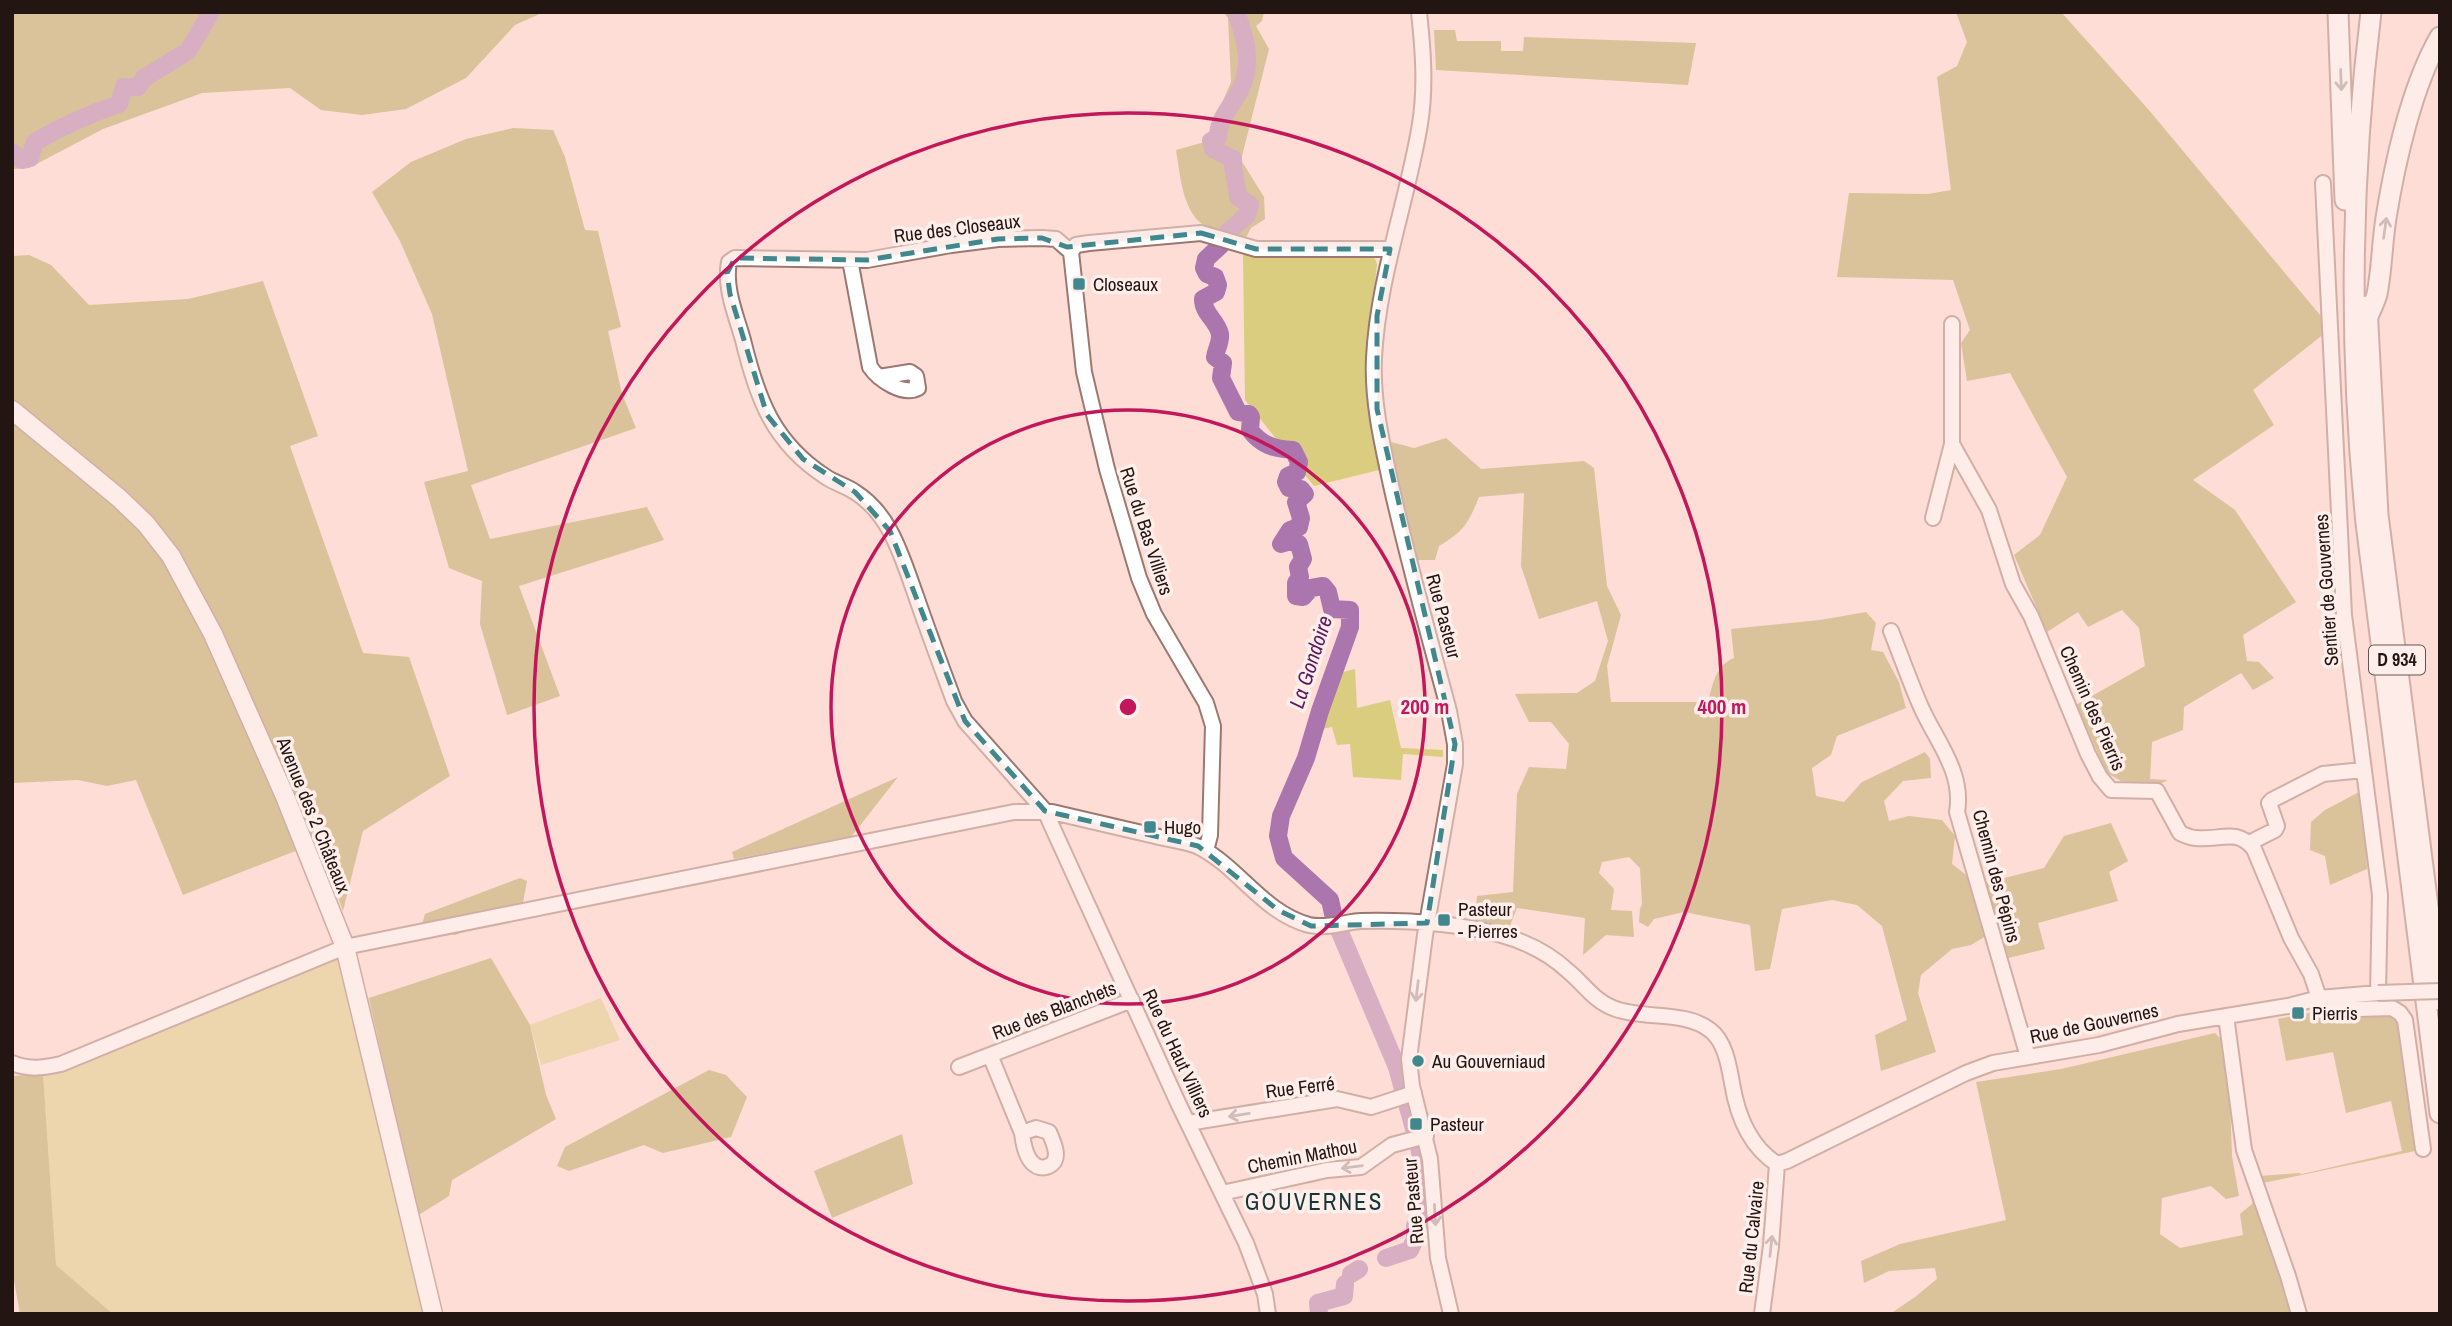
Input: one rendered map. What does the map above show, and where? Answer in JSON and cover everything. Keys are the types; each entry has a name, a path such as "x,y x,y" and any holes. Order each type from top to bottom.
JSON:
{"highway":[{"path":"2338,12 2346,288 2360,312 2377,295 2386,216 2396,170 2429,56 2440,37"},
{"name":"D 934","path":"2371,12 2357,188 2360,312 2358,443 2440,1113"},
{"name":"D 934","path":"2384,12 2360,312 2378,515 2440,1000"}],"main road":[{"name":"Avenue des 2 Châteaux","path":"12,410 119,498 146,524 171,556 213,634 284,794 345,947 433,1314"}],"street":[{"name":"Rue Pasteur","path":"1419,12 1423,69 1421,122 1390,249 1377,316 1374,379 1377,409 1399,521 1455,744 1455,764 1427,923 1409,1059 1408,1096 1433,1178 1438,1258 1451,1314"},
{"name":"Sentier de Gouvernes","path":"2323,183 2344,615 2380,895 2378,993"},
{"path":"1071,252 1076,245 1201,233 1256,249 1390,249"},
{"name":"Rue des Closeaux","path":"729,262 744,257 867,260 998,239 1056,239 1071,252"},
{"name":"Rue du Bas Villiers","path":"1071,252 1084,372 1107,469 1139,578 1154,614 1206,703 1213,726 1210,835 1206,851"},
{"path":"850,260 868,361 873,372 880,377"},
{"name":"Rue du Haut Villiers","path":"729,262 727,273 730,294 753,382 767,415 781,436 803,459 826,477 855,492 875,509 890,531 954,701 965,722 1045,811 1245,1243 1265,1294 1268,1314"},
{"name":"Chemin des Pierris","path":"1952,324 1952,444 1989,510 2013,584 2031,616 2100,777 2111,790 2157,791 2180,833 2195,838 2238,836 2249,843"},
{"path":"1933,518 1952,444"},
{"name":"Chemin des Pépins","path":"1891,631 1922,709 1949,760 1957,783 1960,798 1957,811 2028,1057"},
{"path":"2363,771 2323,774 2272,800 2269,807 2277,827 2249,843 2254,849 2291,938 2311,974 2323,1010 2392,1008 2405,1020 2423,1149"},
{"path":"12,1063 41,1069 61,1065 345,947 1014,812 1045,811 1198,846 1262,898 1288,916 1311,926 1427,923 1466,927 1501,935 1529,945 1568,970 1600,1001 1612,1008 1694,1021 1712,1031 1722,1046 1744,1126 1755,1145 1777,1164"},
{"name":"Rue de Gouvernes","path":"1777,1164 1966,1073 1993,1063 2099,1045 2178,1024 2288,1006 2319,998 2440,991"},
{"name":"Rue des Blanchets","path":"959,1067 1132,1000"},
{"path":"2226,1016 2244,1150 2299,1314"},
{"name":"Rue des Blanchets","path":"990,1055 1022,1133"},
{"name":"Rue Ferré","path":"1188,1123 1337,1099 1369,1107 1408,1096"},
{"name":"Chemin Mathou","path":"1222,1193 1327,1170 1361,1167 1392,1145 1419,1137"},
{"name":"Rue du Calvaire","path":"1762,1314 1771,1246 1777,1164"}],"highlighted area":[{"path":"1201,233 1256,249 1390,249 1377,316 1377,409 1455,744 1427,923 1311,926 1278,910 1198,846 1045,811 965,721 890,531 855,492 803,459 767,415 730,294 727,273 735,258 867,260 998,239 1042,238 1067,247"}],"shaded area":[{"path":"12,12 544,12 515,25 466,78 406,109 362,115 321,110 290,88 202,93 103,129 29,168 12,169"},
{"path":"1223,12 1264,12 1262,21 1256,26 1269,49 1241,160 1264,197 1265,219 1251,228 1243,243 1212,230 1195,217 1183,190 1176,150 1205,142 1231,82 1228,18"},
{"path":"1956,12 2061,12 2148,109 2325,321 2325,333 2253,390 2274,425 2193,480 2235,510 2296,602 2243,635 2247,661 2259,662 2274,678 2253,690 2241,673 2184,707 2183,730 2152,742 2150,779 2168,780 2158,785 2121,781 2107,773 2076,705 2145,666 2139,628 2122,610 2088,627 2078,612 2047,632 2014,555 2040,535 2067,477 2010,373 1967,381 1961,343 1970,330 1953,280 1837,277 1849,193 1928,194 1951,190 1937,77 1957,66 1967,42"},
{"path":"1434,30 1455,30 1457,41 1501,41 1501,51 1523,51 1524,37 1696,43 1688,85 1436,70"},
{"path":"513,128 553,130 565,157 585,230 598,231 621,327 608,331 622,394 636,428 471,485 490,539 647,507 664,540 519,586 560,696 507,715 480,624 482,581 449,568 424,482 468,471 432,314 400,241 372,192 411,162 466,139"},
{"path":"29,255 51,265 89,305 188,299 263,281 318,436 290,446 363,653 409,657 450,776 363,831 343,911 318,842 183,895 136,780 107,786 78,780 12,783 12,256"},
{"path":"1243,255 1370,256 1375,259 1377,264 1367,363 1379,470 1314,486 1245,400"},
{"path":"1446,438 1481,469 1584,461 1594,468 1607,586 1621,615 1607,666 1611,702 1708,702 1719,671 1734,658 1731,629 1820,620 1866,612 1876,623 1871,650 1883,652 1899,682 1906,708 1837,736 1831,755 1812,768 1816,796 1844,802 1862,782 1925,752 1930,759 1931,778 1903,781 1884,801 1889,821 1909,816 1942,820 1955,836 1952,864 1970,878 1985,883 2044,868 2064,836 2111,823 2128,861 2109,872 2118,901 2038,923 2045,949 2000,960 1986,936 1971,945 1952,949 1921,975 1918,993 1936,1052 1881,1071 1875,1035 1907,1020 1882,926 1857,905 1832,900 1782,909 1770,969 1755,971 1750,925 1684,912 1654,919 1648,927 1639,922 1642,904 1640,868 1629,857 1602,862 1599,873 1614,889 1611,910 1632,911 1634,937 1606,935 1583,955 1585,918 1517,908 1505,938 1474,930 1477,896 1513,892 1517,794 1529,767 1566,769 1569,744 1551,722 1529,722 1515,694 1577,693 1595,681 1608,641 1597,601 1539,619 1521,566 1524,493 1479,497 1464,526 1439,546 1435,560 1416,560 1399,490 1391,442 1414,448"},
{"path":"1355,669 1357,708 1390,700 1401,748 1443,750 1443,757 1403,754 1401,780 1353,777 1350,744 1337,745 1332,727 1316,730 1336,674"},
{"path":"898,777 851,837 734,859 732,852"},
{"path":"2361,791 2367,869 2330,885 2325,856 2310,850 2311,822 2325,810"},
{"path":"520,878 527,881 522,908 503,918 455,935 422,925 425,914"},
{"path":"491,958 530,1025 546,1095 556,1119 452,1180 449,1196 417,1216 369,998"},
{"path":"338,959 369,998 440,1314 113,1314 56,1265 43,1074"},
{"path":"601,998 620,1040 541,1065 530,1025"},
{"path":"2384,1009 2402,1022 2420,1150 2263,1183 2262,1217 2295,1314 1890,1314 1937,1279 1935,1268 1889,1271 1864,1283 1861,1261 1900,1244 2006,1220 1976,1082 2061,1069 2215,1033 2228,1046 2232,1156 2239,1196 2226,1199 2211,1186 2162,1198 2160,1234 2180,1248 2243,1235 2240,1214 2252,1204 2260,1176 2302,1174 2402,1151 2391,1101 2346,1113 2333,1052 2286,1061 2278,1019 2323,1010"},
{"path":"709,1070 726,1075 747,1097 731,1137 663,1153 644,1145 569,1171 557,1166 565,1147"},
{"path":"43,1074 56,1265 113,1314 20,1314 12,1269 12,1076"},
{"path":"902,1134 913,1184 832,1218 814,1171"}],"waterway":[{"path":"12,152 22,160 30,158 35,142 76,121 119,104 124,87 138,87 144,78 188,51 211,12"},
{"name":"La Gondoire","path":"1236,12 1245,40 1247,69 1241,88 1220,123 1218,137 1211,141 1213,149 1233,159 1238,197 1250,205 1247,215 1228,232 1220,246 1206,259 1204,268 1207,274 1215,277 1218,285 1216,292 1203,299 1220,334 1215,357 1223,363 1221,378 1238,412 1249,414 1250,430 1263,443 1293,450 1299,462 1297,472 1288,476 1286,482 1289,488 1301,489 1305,494 1296,502 1301,518 1299,527 1290,530 1281,544 1294,540 1299,544 1303,559 1298,567 1300,577 1296,583 1296,596 1303,597 1311,588 1323,586 1328,592 1332,609 1350,610 1350,627 1306,758 1281,816 1278,836 1284,858 1330,900 1334,918 1397,1067 1419,1147 1427,1186 1427,1209"},
{"name":"La Gondoire","path":"1386,1258 1410,1250 1415,1239 1415,1226 1427,1217"},
{"name":"La Gondoire","path":"1351,1274 1359,1269"},
{"name":"La Gondoire","path":"1319,1314 1318,1303 1344,1296 1345,1284"}],"place":[{"name":"Closeaux","path":"1079,284"},
{"name":"Hugo","path":"1150,827"},
{"name":"Pasteur - Pierres","path":"1444,920"},
{"name":"Pierris","path":"2298,1013"},
{"name":"Au Gouverniaud","path":"1418,1061"},
{"name":"Pasteur","path":"1416,1124"}],"district":[{"name":"GOUVERNES","path":"1314,1202"}]}
